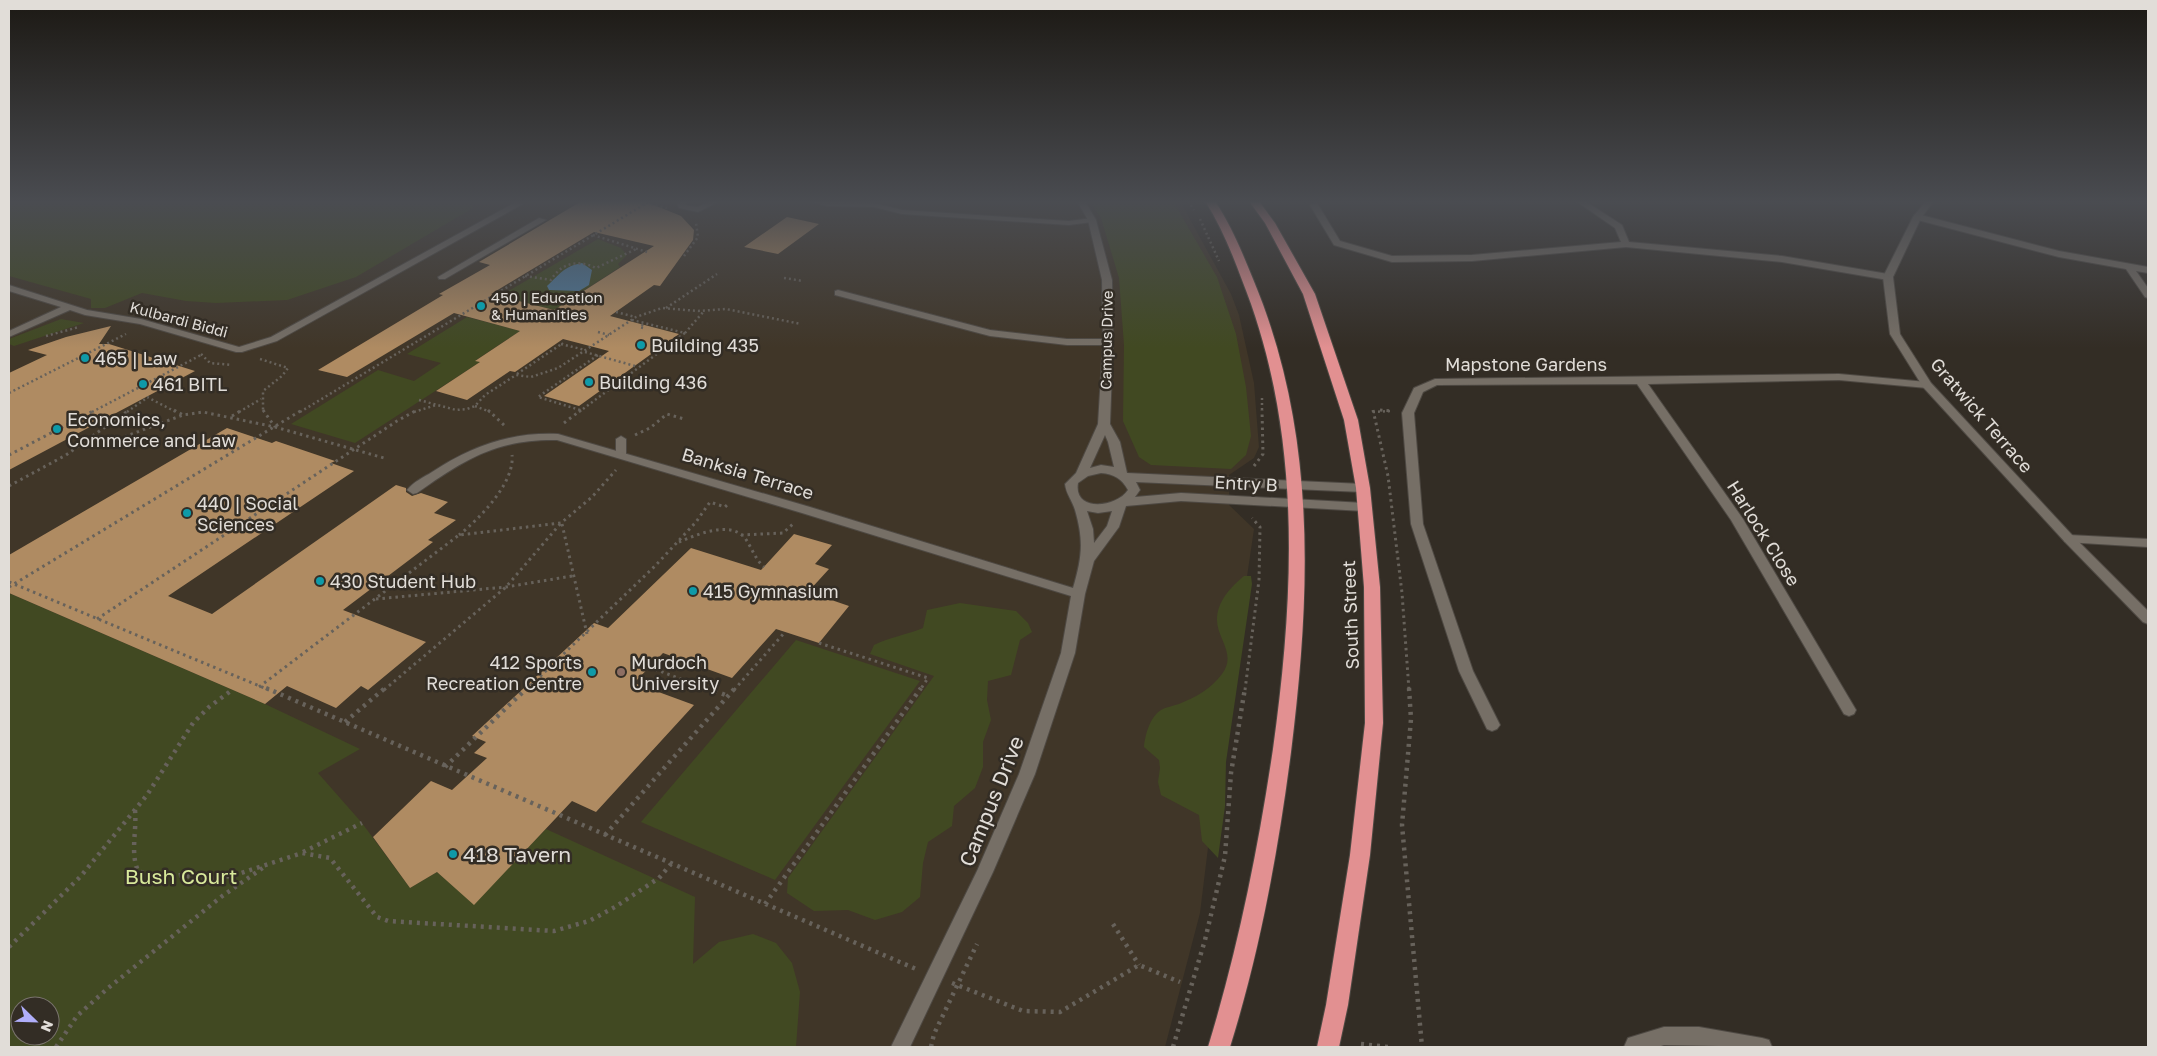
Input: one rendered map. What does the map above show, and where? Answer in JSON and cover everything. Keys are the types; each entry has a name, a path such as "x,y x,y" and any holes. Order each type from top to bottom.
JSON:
{"highway":[{"path":"1219,1047 1240,980 1272,821 1295,641 1299,567 1297,493 1283,387 1263,312 1236,250"},
{"name":"South Street","path":"1285,250 1308,294 1351,420 1363,488 1372,587 1374,722 1360,855 1337,1005 1328,1047"}],"street":[{"name":"Campus Drive","path":"900,1047 936,977 985,872 1027,774 1068,653 1078,594 1088,560 1087,529 1078,502 1072,496 1071,484 1081,474 1104,424 1108,342 1107,280 1100,250"},
{"path":"1362,250 1392,259 1472,258 1557,250"},
{"path":"1691,250 1782,259 1888,277 1901,250"},
{"path":"2045,250 2148,270"},
{"path":"2129,267 2148,295"},
{"name":"Gratwick Terrace","path":"1888,277 1895,334 1927,385 2069,539 2148,619"},
{"name":"Mapstone Gardens","path":"1492,725 1466,671 1417,524 1408,413 1418,390 1435,382 1640,381 1839,377 1927,385"},
{"name":"Harlock Close","path":"1640,381 1737,519 1849,710"},
{"name":"Campus Drive","path":"1088,560 1113,527 1123,504 1134,490 1125,475 1114,442 1104,424"},
{"name":"Banksia Terrace","path":"413,490 454,461 507,434 558,437 742,490 1078,594"},
{"path":"1081,474 1101,469 1125,475"},
{"name":"Entry B","path":"1125,475 1236,482 1364,507"},
{"name":"Entry B","path":"1123,504 1181,497 1236,500 1363,488"},
{"path":"1078,502 1102,509 1123,504"},
{"path":"2069,539 2148,543"},
{"path":"1633,1047 1664,1036 1699,1036 1762,1047"}],"lane":[{"name":"Kulbardi Biddi","path":"9,288 85,312 141,322 239,350 274,340 436,250"},
{"path":"442,277 489,250"},
{"path":"838,294 990,333 1067,342 1108,342"},
{"path":"9,334 69,307"},
{"path":"621,439 628,457"}],"path":[{"path":"9,588 568,250"},
{"path":"525,276 551,280 558,271 573,263 587,262 596,268 633,250"},
{"path":"641,250 647,252"},
{"path":"684,256 689,250"},
{"path":"1214,250 1223,269"},
{"path":"666,308 717,274"},
{"path":"784,278 803,281"},
{"path":"516,374 531,378 558,368 634,319 651,311 666,308 704,311 726,309 801,324"},
{"path":"565,422 685,333 704,311"},
{"path":"616,312 645,323 685,333"},
{"path":"643,328 640,327 645,323"},
{"path":"40,338 82,326"},
{"path":"598,332 610,335"},
{"path":"9,393 127,334"},
{"path":"475,406 485,395 561,343 635,366"},
{"path":"9,455 201,354"},
{"path":"581,410 538,397 598,355"},
{"path":"256,358 288,368 282,376 263,391 261,399 264,415 275,427"},
{"path":"213,364 235,364"},
{"path":"9,486 43,469 148,397 183,415"},
{"path":"1236,482 1242,472 1258,463 1263,454 1262,397"},
{"path":"231,416 261,399"},
{"path":"259,687 459,535 482,516 495,499 513,460 507,434 487,409 475,406 456,410 419,400"},
{"path":"97,619 353,450 415,411 436,405"},
{"path":"1408,413 1373,410 1388,476 1396,537 1411,719 1402,825 1422,1047"},
{"path":"80,445 113,441 183,415 203,412 231,416 275,427 384,458"},
{"path":"621,439 650,428 667,414 684,419"},
{"path":"507,434 516,428"},
{"path":"345,722 506,587 562,523 592,497 628,457"},
{"path":"445,767 587,634 677,543 710,502 725,507 742,490"},
{"path":"1173,1047 1205,940 1225,856 1231,773 1242,712 1258,580 1260,527 1256,520 1238,511 1236,500"},
{"path":"677,543 698,535 726,530 741,535 783,533 806,510"},
{"path":"459,535 562,523"},
{"path":"562,523 572,576 587,634"},
{"path":"741,535 756,561 764,567"},
{"path":"376,599 506,587 572,576"},
{"path":"9,582 345,722 445,767 919,970 1023,1011 1060,1012 1139,964"},
{"path":"605,835 785,632"},
{"path":"765,904 928,678 819,643"},
{"path":"649,667 728,696"},
{"path":"9,947 81,876 135,810 193,723 208,707 232,690"},
{"path":"135,810 137,827 133,859 138,871 160,878 182,874 203,879 232,876 302,853 362,823"},
{"path":"302,853 330,858 344,873 377,917 388,921 554,931 589,921 615,907 658,878 671,864"},
{"path":"56,1047 77,1016 113,984 221,897 269,864"},
{"path":"1113,924 1139,964 1180,982"},
{"path":"931,1047 934,1034 977,944"},
{"path":"1361,1044 1388,1047"}],"shaded area":[{"name":"Murdoch University","path":"9,250 1207,250 1231,294 1239,315 1254,383 1259,447 1254,458 1229,475 1229,505 1254,529 1212,815 1200,913 1165,1047 9,1047"}],"green space":[{"path":"9,250 401,250 356,277 287,300 216,303 186,301 142,293 105,308 91,308 91,299 9,276"},
{"path":"579,250 623,250 627,255 618,264 620,267 554,310 500,296"},
{"path":"1111,250 1202,250 1217,277 1236,334 1246,387 1251,436 1246,455 1231,469 1151,465 1139,457 1123,421 1124,345 1119,278"},
{"path":"467,317 520,331 476,360 480,362 355,443 291,424 378,370 414,381 441,363 407,354"},
{"path":"61,319 84,323 14,346 9,344 9,339"},
{"path":"1244,576 1251,576 1252,584 1226,762 1225,806 1218,858 1202,841 1199,815 1161,795 1158,782 1159,760 1144,747 1149,727 1157,713 1197,695 1213,684 1222,674 1228,660 1218,627 1219,607 1234,585"},
{"name":"Bush Court","path":"11,594 265,704 360,749 318,773 362,823 410,888 437,872 474,904 546,829 695,897 693,964 719,942 753,934 776,943 792,963 800,992 796,1047 9,1047 9,595"},
{"path":"960,603 1016,611 1028,623 1032,632 1020,640 1011,675 988,681 987,700 991,720 983,742 983,767 975,788 954,806 952,826 928,842 923,863 920,897 902,912 875,920 848,910 814,911 787,893 788,878 934,676 870,654 874,645 923,628 927,610"},
{"path":"796,640 920,681 775,880 641,822"}],"water":[{"path":"582,263 592,270 589,285 579,291 549,290 547,286 562,272 571,266"}],"building":[{"name":"450 | Education & Humanities","path":"499,250 564,250 491,294 554,310 647,250 686,250 660,286 654,285 610,316 679,334 579,406 544,396 609,351 563,339 515,372 510,371 467,400 436,391 480,362 475,361 520,331 454,313 347,377 318,370 443,295 439,294 490,265 479,262"},
{"path":"760,250 783,250 778,254"},
{"path":"111,326 99,344 109,344 195,371 9,470 9,373 47,355 28,350 66,337"},
{"path":"227,428 272,443 276,441 335,461 331,463 354,471 168,596 212,614 396,485 406,488 406,492 412,496 421,493 448,502 434,513 456,520 428,540 433,542 343,610 426,642 368,690 361,686 336,708 287,686 265,704 9,593 9,555"},
{"name":"412 Sports Recreation Centre","path":"794,534 832,545 815,564 829,569 808,592 849,606 819,643 776,629 732,678 663,653 634,683 694,705 596,812 572,801 474,905 437,872 410,888 373,837 431,781 452,790 487,758 474,753 486,742 472,736 594,623 608,628 691,548 761,570"}],"place":[{"name":"450 | Education & Humanities","path":"481,306"},
{"name":"Building 435","path":"641,345"},
{"name":"465 | Law","path":"85,358"},
{"name":"Building 436","path":"589,382"},
{"name":"461 BITL","path":"143,384"},
{"name":"Economics, Commerce and Law","path":"57,429"},
{"name":"440 | Social Sciences","path":"187,513"},
{"name":"430 Student Hub","path":"320,581"},
{"name":"415 Gymnasium","path":"693,591"},
{"name":"412 Sports Recreation Centre","path":"592,672"},
{"name":"Murdoch University","path":"621,672"},
{"name":"418 Tavern","path":"453,854"}]}
